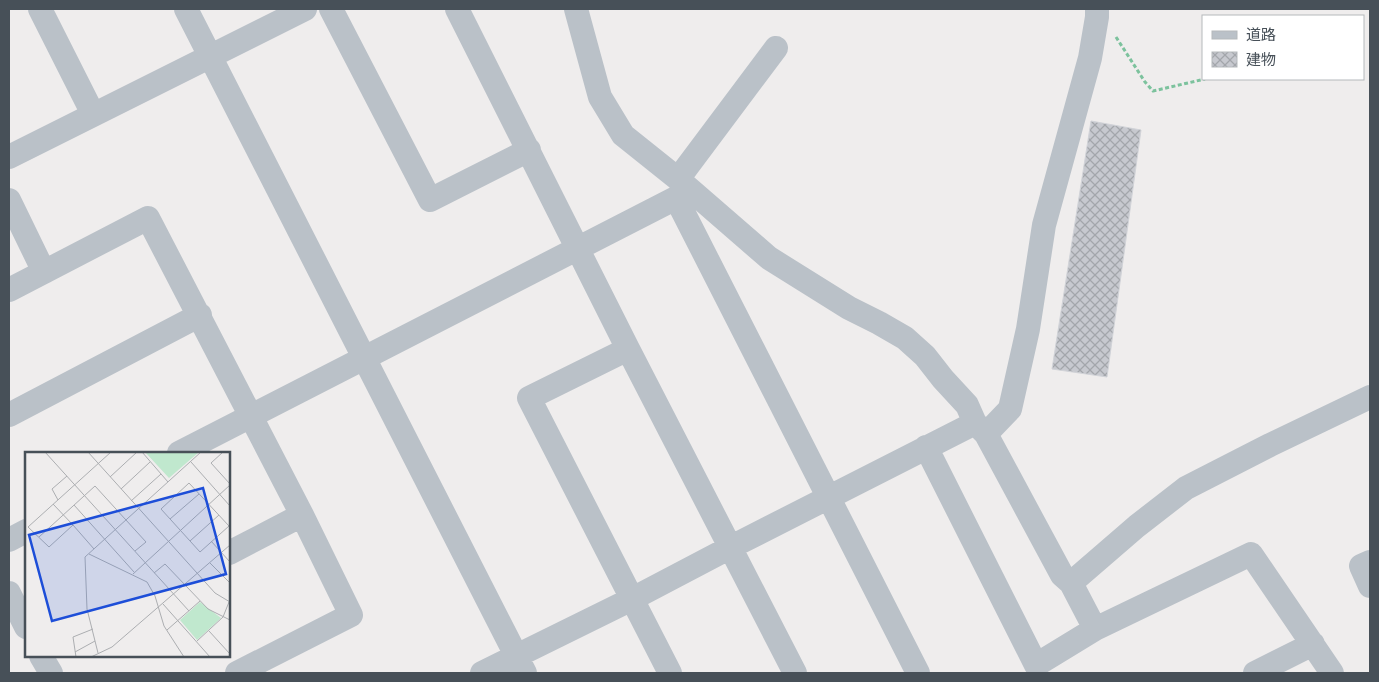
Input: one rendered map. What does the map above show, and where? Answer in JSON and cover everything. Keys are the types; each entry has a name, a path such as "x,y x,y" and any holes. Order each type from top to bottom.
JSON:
{"street":[{"path":"40,9 93,114"},
{"path":"186,9 521,664"},
{"path":"9,157 305,9"},
{"path":"330,9 430,200 529,150"},
{"path":"457,9 795,673"},
{"path":"576,9 600,97 623,135 681,189 769,258 849,308 905,338 925,356 967,405 1062,576 1071,583 1095,629"},
{"path":"482,673 521,664 632,599 730,547 830,498 926,447 981,428 1010,409 1028,329 1044,225 1090,58 1097,9"},
{"path":"181,452 579,248 681,189 776,48"},
{"path":"681,189 830,498 918,673"},
{"path":"9,200 44,272"},
{"path":"9,290 148,218 200,315 351,615 248,671"},
{"path":"9,415 200,315"},
{"path":"628,348 529,398 670,673"},
{"path":"1071,583 1137,526 1186,488 1370,397"},
{"path":"926,447 1039,669 1095,629 1251,554 1332,673"},
{"path":"230,552 302,515"},
{"path":"9,540 25,532"},
{"path":"1370,562 1361,566 1370,586"},
{"path":"9,593 25,625"},
{"path":"1255,673 1313,644"},
{"path":"42,657 50,673"}],"path":[{"path":"1114,33 1145,82 1153,91 1202,80"}],"building":[{"path":"1091,121 1141,130 1107,377 1052,369"}]}
